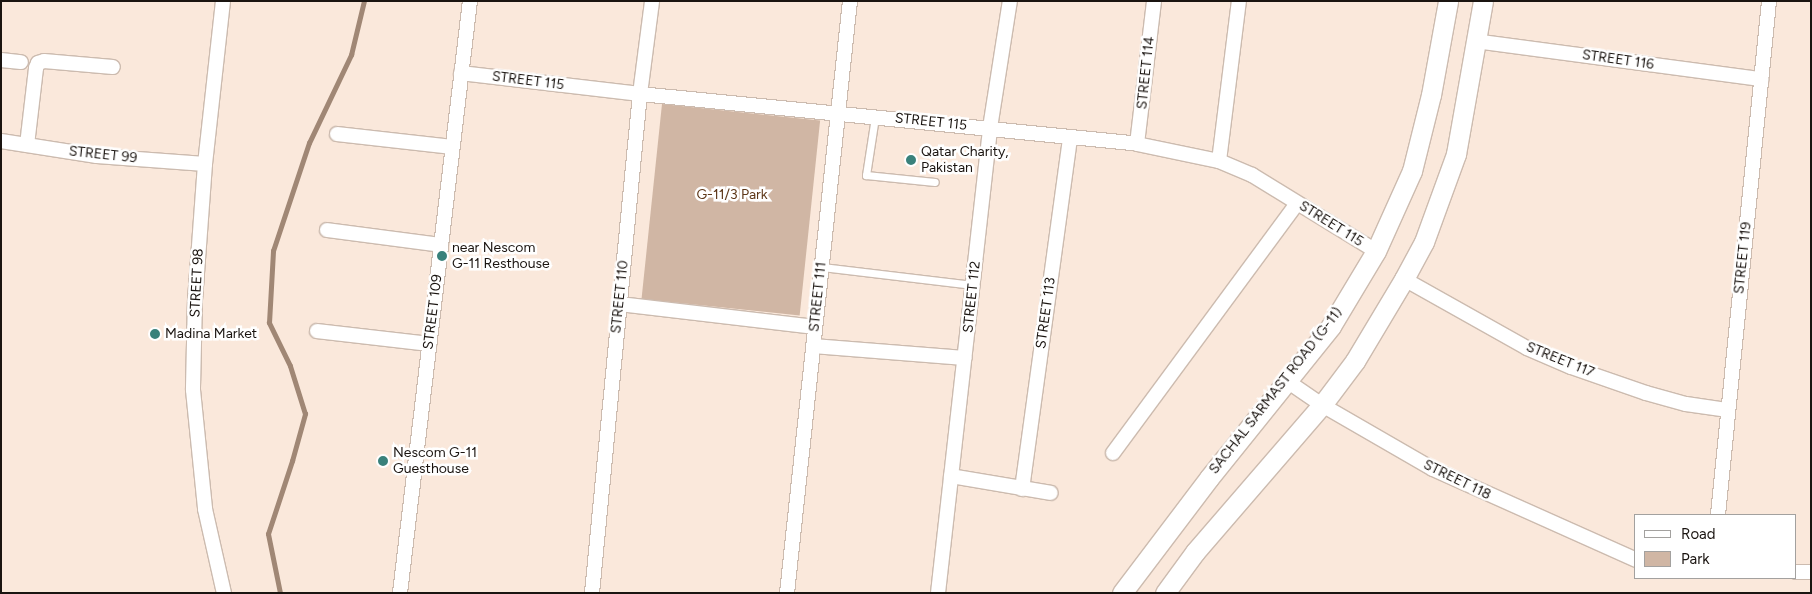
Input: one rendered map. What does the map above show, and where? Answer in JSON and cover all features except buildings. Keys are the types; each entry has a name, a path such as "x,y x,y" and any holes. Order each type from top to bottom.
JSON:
{"main road":[{"name":"SACHAL SARMAST ROAD (G-11)","path":"1122,593 1331,326 1376,251 1412,171 1431,95 1448,1"},
{"path":"1165,593 1195,552 1322,405 1355,361 1424,242 1456,154 1483,1"}],"street":[{"name":"STREET 98","path":"223,1 205,164 194,299 193,390 205,509 224,593"},
{"name":"STREET 109","path":"400,593 470,1"},
{"name":"STREET 110","path":"592,593 640,94 652,1"},
{"name":"STREET 111","path":"787,593 850,1"},
{"name":"STREET 112","path":"938,593 990,128 1010,1"},
{"name":"STREET 114","path":"1138,144 1154,1"},
{"path":"1219,161 1239,1"},
{"name":"STREET 119","path":"1718,514 1769,1"},
{"name":"STREET 116","path":"1475,41 1761,79"},
{"path":"1,60 21,62"},
{"path":"27,145 38,63 44,61 113,67"},
{"name":"STREET 115","path":"461,73 640,94 875,116 1138,144 1219,161 1252,175 1376,251"},
{"path":"337,134 452,147"},
{"name":"STREET 113","path":"1022,489 1070,137"},
{"name":"STREET 99","path":"1,141 97,156 205,164"},
{"path":"1114,453 1297,202"},
{"path":"327,230 441,244"},
{"name":"STREET 117","path":"1404,279 1527,348 1571,367 1678,402 1727,410"},
{"path":"620,304 815,327"},
{"path":"317,331 429,344"},
{"path":"813,346 965,358"},
{"name":"STREET 118","path":"1287,381 1322,405 1433,470 1634,559"},
{"path":"951,476 1051,493"},
{"path":"1797,572 1811,572"}],"lane":[{"path":"875,116 866,175 935,182"},
{"path":"822,267 973,285"}],"green space":[{"name":"G-11/3 Park","path":"662,104 820,121 800,316 642,299"}],"waterway":[{"path":"280,593 268,534 305,414 290,366 269,323 273,251 309,143 351,55 364,1"}],"place":[{"name":"Qatar Charity, Pakistan","path":"911,160"},
{"name":"near Nescom G-11 Resthouse","path":"442,256"},
{"name":"Madina Market","path":"155,334"},
{"name":"Nescom G-11 Guesthouse","path":"383,461"}]}
